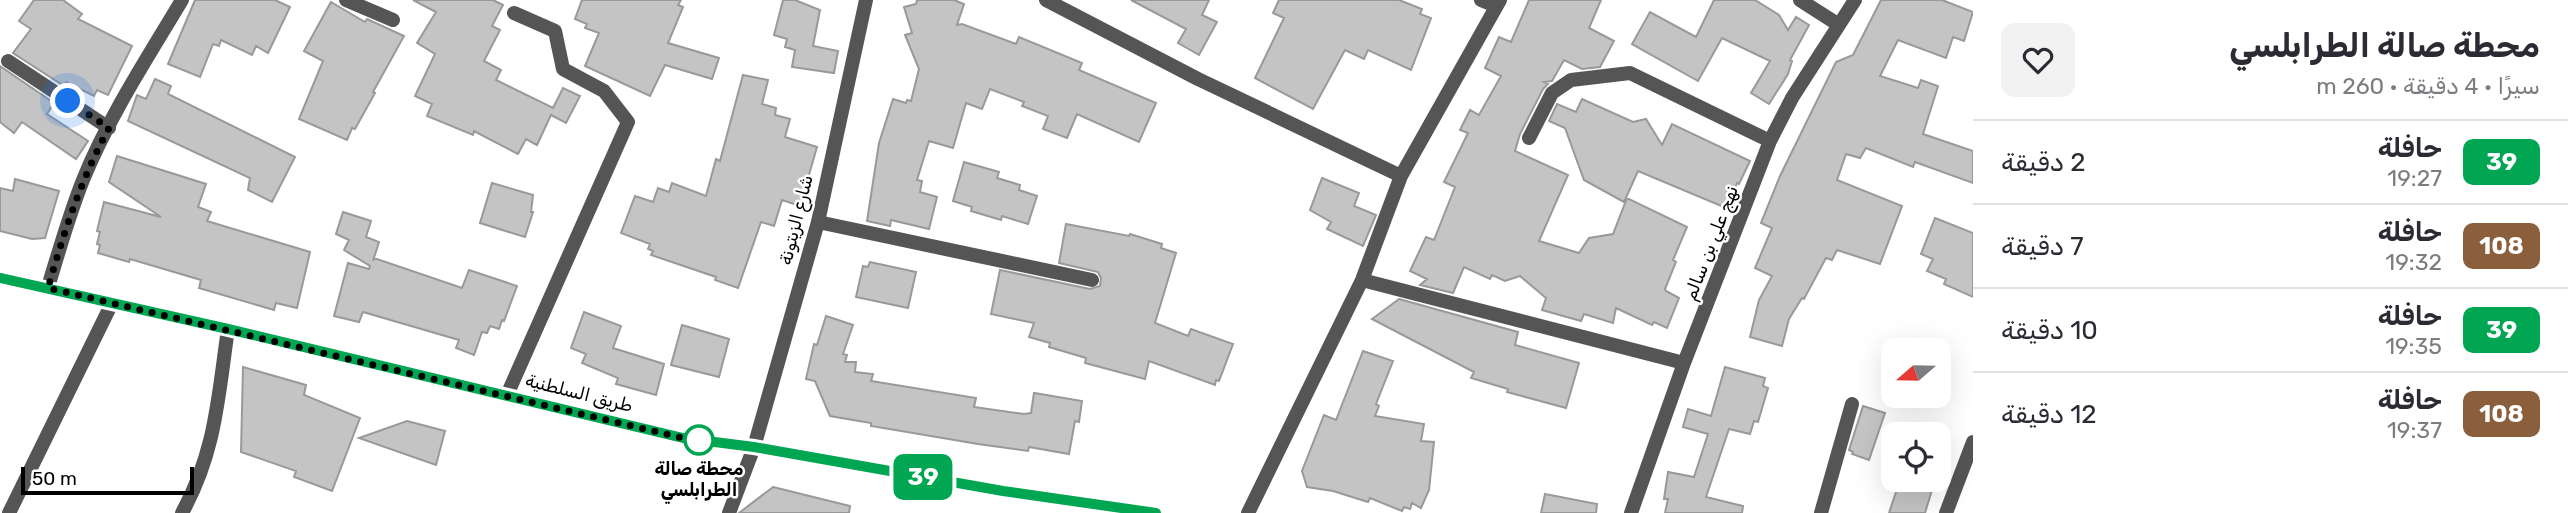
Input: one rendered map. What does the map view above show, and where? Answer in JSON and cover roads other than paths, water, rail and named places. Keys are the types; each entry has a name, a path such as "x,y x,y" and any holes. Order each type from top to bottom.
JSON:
{"main road":[{"name":"طريق السلطنية","path":"0,278 228,329 683,438 754,447 1003,491 1156,513"}],"street":[{"path":"48,288 66,224 84,177 182,0"},
{"path":"346,0 393,20"},
{"name":"شارع الزيتونة","path":"729,513 754,447 818,222 866,0"},
{"path":"1046,0 1198,79 1401,176"},
{"path":"1248,513 1362,280 1401,176 1498,3 1481,0"},
{"path":"1800,0 1839,24"},
{"name":"نهج علي بن سالم","path":"1630,513 1684,363 1770,141 1792,98 1855,0"},
{"path":"507,395 628,122 604,91 563,69 555,31 514,13"},
{"path":"8,61 109,128"},
{"path":"1529,138 1552,93 1562,86 1572,80 1630,72 1770,141"},
{"path":"818,222 1092,280"},
{"path":"1362,280 1684,363"},
{"path":"9,513 111,303"},
{"path":"182,513 209,452 228,329"},
{"path":"1821,513 1852,404"},
{"path":"1946,513 1973,442"}],"place":[{"name":"محطة صالة الطرابلسي","path":"699,440"}]}
